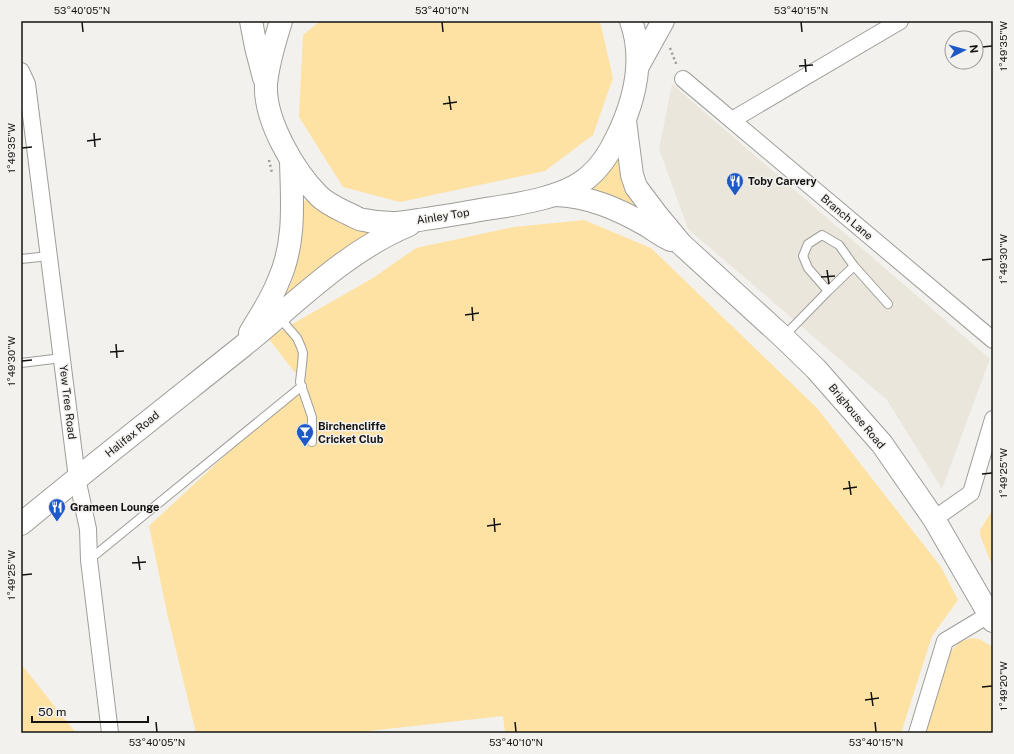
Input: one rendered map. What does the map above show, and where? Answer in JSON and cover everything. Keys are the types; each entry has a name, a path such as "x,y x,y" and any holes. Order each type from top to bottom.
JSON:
{"main road":[{"path":"251,21 266,85"},
{"name":"Ainley Top","path":"281,21 272,49 266,85 268,104 274,127 291,161 320,197 338,209 362,220 393,223 514,205 555,195 575,187 588,178 609,154 625,121 634,94 638,67 638,48 631,21"},
{"path":"638,67 663,21"},
{"path":"625,121 632,175 636,187 681,244"},
{"name":"Halifax Road","path":"244,345 278,282 287,257 293,214 291,161"},
{"path":"555,195 572,195 605,204 647,226 659,235 681,244"},
{"name":"Halifax Road","path":"21,524 244,345 328,274 362,249 388,233 421,219"},
{"name":"Brighouse Road","path":"681,244 816,369 877,438 934,519 991,617"}],"street":[{"path":"732,120 900,21"},
{"name":"Yew Tree Road","path":"21,71 27,84 77,478 88,529 89,560 110,733"},
{"name":"Branch Lane","path":"683,79 993,340"},
{"path":"934,519 971,493 993,419"},
{"path":"917,733 945,641 991,617"}],"lane":[{"path":"828,291 808,268 803,256 808,244 822,234 839,245 854,266 888,304"},
{"path":"21,259 49,256"},
{"path":"783,337 854,266"},
{"path":"278,316 297,338 303,353 300,382 312,417 312,442"},
{"path":"21,363 62,358"},
{"path":"89,560 302,386"}],"path":[{"path":"669,46 683,79"}],"shaded area":[{"path":"320,21 600,21 613,78 593,135 545,171 400,202 343,187 299,117 303,35"},
{"path":"672,84 990,359 942,489 887,400 688,229 659,149"},
{"path":"618,153 624,181 635,208 580,189"},
{"path":"309,196 376,229 281,304 292,281 299,254 301,205"},
{"path":"584,220 651,248 817,408 941,567 958,600 932,636 901,733 505,733 503,716 351,733 196,733 167,613 149,526 303,383 268,338 373,278 416,248 514,227"},
{"path":"993,509 993,568 980,535 980,530"},
{"path":"971,638 979,639 993,647 993,733 925,733 944,666 951,651 960,642"},
{"path":"21,664 76,733 21,733"}],"place":[{"name":"Toby Carvery","path":"735,196"},
{"name":"Birchencliffe Cricket Club","path":"305,447"},
{"name":"Grameen Lounge","path":"57,522"}]}
